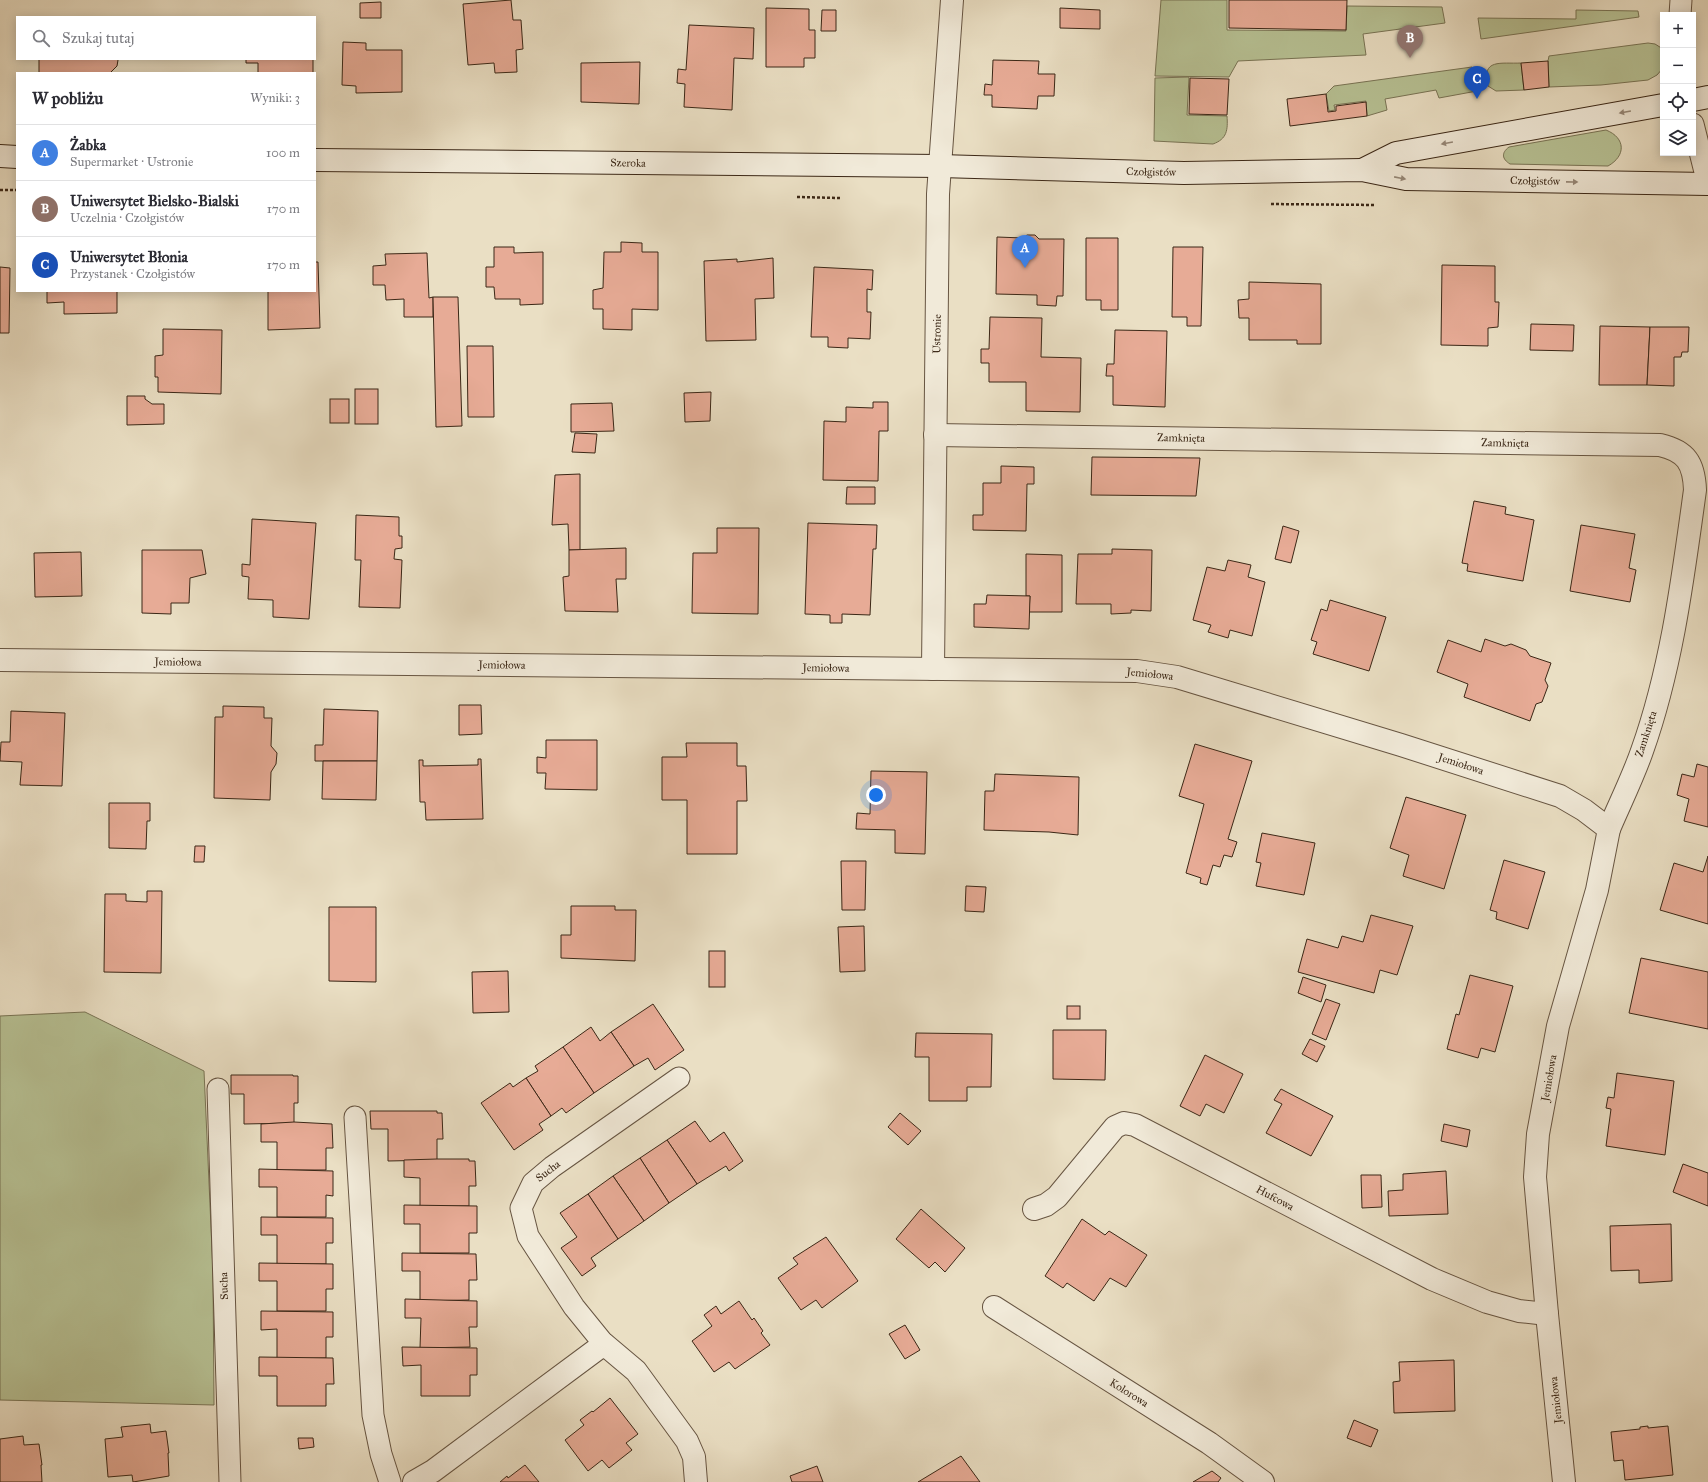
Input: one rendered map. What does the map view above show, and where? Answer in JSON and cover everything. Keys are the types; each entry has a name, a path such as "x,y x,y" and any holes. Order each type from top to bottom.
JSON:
{"street":[{"name":"Ustronie","path":"933,669 938,194 952,0"},
{"path":"1696,100 1708,98"},
{"name":"Czołgistów","path":"1362,170 1396,153 1660,106"},
{"path":"0,156 16,157"},
{"name":"Szeroka","path":"316,160 940,166"},
{"name":"Czołgistów","path":"940,166 1184,173 1362,170 1406,179 1708,184"},
{"name":"Zamknięta","path":"935,435 1660,445 1678,451 1686,457 1691,467 1694,477 1695,490 1682,587 1663,679 1642,750 1609,829"},
{"name":"Jemiołowa","path":"0,660 1137,671 1177,677 1401,745 1560,796 1584,810 1609,829 1597,890 1558,1026 1538,1134 1535,1177 1564,1482"},
{"name":"Hufcowa","path":"1034,1209 1046,1205 1057,1197 1114,1127 1124,1123 1135,1125 1432,1280 1487,1302 1519,1311 1547,1314"},
{"name":"Kolorowa","path":"994,1307 1209,1443 1263,1482"},
{"path":"414,1482 433,1471 604,1344"},
{"name":"Sucha","path":"604,1344 636,1371 687,1441 694,1456 696,1482"}],"lane":[{"path":"1680,12 1681,0"},
{"path":"1696,136 1708,184"},
{"name":"Sucha","path":"604,1344 574,1307 528,1236 521,1208 533,1183 552,1167 678,1078"},
{"name":"Sucha","path":"218,1089 230,1482"},
{"path":"356,1117 373,1415 381,1454 390,1482"}],"path":[{"path":"0,190 16,190"},
{"path":"1267,204 1376,205"}],"green space":[{"path":"1161,0 1227,0 1227,30 1346,31 1347,6 1442,7 1445,23 1363,34 1366,55 1238,61 1229,77 1155,76"},
{"path":"1576,10 1638,11 1639,17 1481,39 1478,18 1576,19"},
{"path":"1648,43 1655,44 1660,47 1660,72 1648,80 1601,85 1549,87 1549,56"},
{"path":"1521,63 1524,90 1496,91 1488,86 1487,71 1494,64"},
{"path":"1472,67 1477,91 1439,98 1436,90 1385,99 1387,110 1367,116 1366,101 1334,105 1335,110 1329,111 1326,94 1334,86"},
{"path":"1189,77 1187,115 1227,116 1227,130 1224,137 1213,144 1154,141 1155,78"},
{"path":"1606,130 1613,133 1620,142 1621,147 1621,152 1618,157 1608,166 1510,164 1504,158 1505,151 1509,147"},
{"path":"85,1012 204,1071 213,1272 214,1405 0,1400 0,1016"}],"building":[{"path":"511,0 513,20 521,20 523,49 516,50 517,72 495,73 494,63 468,65 463,4"},
{"path":"1229,0 1347,0 1346,30 1229,28"},
{"path":"381,2 381,18 360,18 360,3"},
{"path":"766,8 809,9 809,30 815,30 815,58 804,58 804,67 766,67"},
{"path":"1060,8 1100,10 1100,29 1060,28"},
{"path":"822,10 836,10 836,31 821,31"},
{"path":"689,25 754,28 753,59 734,58 732,110 684,107 685,84 677,83 678,69 686,70"},
{"path":"343,42 366,43 366,50 402,50 402,92 356,93 356,86 342,85"},
{"path":"39,60 118,60 117,66 111,72 39,72"},
{"path":"246,60 313,60 313,72 258,72 258,63 246,63"},
{"path":"993,60 1039,61 1038,74 1055,74 1054,96 1038,96 1037,109 992,107 992,95 984,95 985,84 992,85"},
{"path":"1548,61 1549,87 1524,90 1521,63"},
{"path":"640,62 639,104 581,102 581,63"},
{"path":"1190,78 1229,79 1227,115 1189,114"},
{"path":"1326,94 1328,112 1336,111 1336,106 1366,102 1367,116 1290,126 1287,99"},
{"path":"1027,235 1035,235 1039,239 1064,239 1063,296 1057,296 1056,306 1037,305 1037,295 996,294 997,237 1023,238"},
{"path":"1086,238 1118,238 1118,310 1101,310 1101,300 1086,300"},
{"path":"621,242 642,243 642,252 658,252 658,310 632,309 632,330 603,329 603,309 593,309 593,290 603,288 604,252 621,252"},
{"path":"494,247 514,247 514,253 543,252 543,304 520,305 520,299 495,299 494,287 486,287 486,267 494,267"},
{"path":"1173,247 1203,247 1201,326 1187,326 1187,317 1172,317"},
{"path":"427,253 429,298 433,297 433,317 404,317 404,299 386,300 385,285 373,285 373,266 386,265 385,254"},
{"path":"773,258 774,298 755,299 756,340 706,341 704,261 737,259 737,262"},
{"path":"316,262 318,262 320,328 268,330 268,292 316,292"},
{"path":"1442,265 1495,266 1495,302 1499,302 1498,327 1488,328 1488,346 1441,345"},
{"path":"0,267 10,268 9,333 0,333"},
{"path":"814,267 873,270 872,290 867,289 867,312 871,312 870,339 848,338 848,348 828,347 828,337 811,337"},
{"path":"1249,282 1321,284 1321,344 1297,344 1297,340 1249,340 1249,318 1239,318 1238,300 1249,299"},
{"path":"47,292 117,292 117,313 64,314 64,302 47,303"},
{"path":"433,297 458,297 462,426 436,427"},
{"path":"990,317 1042,318 1041,357 1081,358 1080,412 1026,411 1026,382 989,382 989,363 981,363 981,349 989,349"},
{"path":"1531,324 1574,325 1573,351 1530,350"},
{"path":"1600,326 1650,327 1647,385 1599,385"},
{"path":"1650,327 1689,327 1688,352 1682,352 1681,357 1674,357 1674,386 1647,385"},
{"path":"163,329 222,330 221,394 158,392 158,377 155,377 155,356 163,355"},
{"path":"1115,330 1167,331 1165,407 1113,405 1113,376 1106,376 1107,364 1114,364"},
{"path":"467,346 493,346 494,417 468,417"},
{"path":"355,389 378,389 378,424 355,424"},
{"path":"711,392 710,421 685,422 684,393"},
{"path":"127,396 145,396 145,399 152,404 164,404 164,424 127,425"},
{"path":"330,399 349,399 349,423 330,423"},
{"path":"873,402 888,402 888,431 879,431 878,481 823,480 824,421 846,422 846,407 873,408"},
{"path":"612,403 614,431 571,432 571,404"},
{"path":"575,433 597,434 595,453 572,452"},
{"path":"1092,457 1200,458 1196,496 1091,495"},
{"path":"1001,466 1034,467 1034,484 1027,484 1026,531 973,530 973,515 983,515 983,483 1001,483"},
{"path":"580,474 580,550 569,550 568,524 552,525 555,475"},
{"path":"847,487 875,487 875,504 846,504"},
{"path":"1474,501 1506,507 1505,514 1534,520 1523,581 1467,571 1468,564 1462,563"},
{"path":"356,515 399,517 399,536 402,536 402,548 395,549 394,559 402,560 400,608 359,607 361,560 355,560"},
{"path":"252,519 316,523 309,619 273,617 273,600 248,599 249,577 242,576 242,564 250,565"},
{"path":"808,523 877,525 876,549 873,549 870,615 842,614 842,623 830,623 830,615 805,614"},
{"path":"1581,525 1635,534 1629,568 1636,570 1630,602 1570,591"},
{"path":"1283,526 1299,531 1291,563 1275,559"},
{"path":"717,528 759,528 758,614 692,613 693,553 717,553"},
{"path":"626,548 626,579 616,579 618,612 565,611 563,577 569,576 569,550"},
{"path":"1112,549 1152,550 1151,611 1131,610 1131,613 1111,614 1111,604 1076,604 1078,554 1112,554"},
{"path":"142,550 202,550 206,574 190,578 189,603 171,603 171,614 142,613"},
{"path":"81,552 82,596 35,597 34,553"},
{"path":"1026,554 1062,555 1062,612 1029,612 1030,596 1026,596"},
{"path":"1228,560 1251,565 1248,577 1265,582 1252,636 1230,630 1228,638 1208,632 1211,625 1193,620 1207,567 1225,571"},
{"path":"987,595 1030,596 1029,629 974,627 974,604 986,604"},
{"path":"1330,600 1386,617 1369,671 1313,654 1317,642 1311,640 1321,609 1327,611"},
{"path":"1485,639 1505,646 1511,644 1526,650 1530,656 1551,663 1545,680 1548,686 1542,702 1536,704 1530,721 1464,697 1468,684 1437,672 1448,640 1481,652"},
{"path":"459,705 481,705 482,734 459,735"},
{"path":"223,706 264,707 264,718 272,718 271,746 277,753 276,764 271,772 270,800 214,798 215,717 223,717"},
{"path":"324,709 378,711 377,761 315,761 315,745 323,745"},
{"path":"11,711 65,713 62,786 20,785 22,762 0,761 1,742 10,742"},
{"path":"546,740 597,740 597,790 545,789 546,773 537,773 537,757 546,758"},
{"path":"686,743 737,743 737,766 746,766 747,801 737,801 737,854 687,854 687,800 662,800 662,757 687,757"},
{"path":"1195,744 1252,761 1228,839 1237,842 1232,857 1224,855 1220,867 1213,865 1207,885 1200,883 1201,878 1186,873 1204,804 1179,796"},
{"path":"478,759 481,759 483,819 426,820 425,802 420,802 419,760 423,760 423,766 478,765"},
{"path":"323,761 377,761 376,800 322,799"},
{"path":"1697,764 1708,767 1708,827 1684,821 1689,799 1677,795 1682,774 1694,777"},
{"path":"871,771 927,772 925,854 895,853 895,830 856,829 857,813 870,814"},
{"path":"995,774 1079,777 1078,835 1049,832 984,830 985,791 994,791"},
{"path":"1406,797 1466,815 1444,889 1403,876 1409,855 1390,848"},
{"path":"109,803 150,803 150,821 147,821 146,849 109,848"},
{"path":"1262,833 1315,843 1304,895 1256,886 1261,863 1256,862"},
{"path":"195,846 205,846 204,862 194,862"},
{"path":"1708,856 1708,924 1660,910 1674,863 1703,872"},
{"path":"1504,860 1545,872 1528,929 1496,919 1497,912 1490,910"},
{"path":"841,861 866,861 865,910 842,910"},
{"path":"966,886 986,887 984,912 965,911"},
{"path":"147,891 162,891 161,973 104,972 105,894 126,894 126,901 147,902"},
{"path":"571,906 615,906 615,910 636,910 635,961 561,958 561,935 571,935"},
{"path":"329,907 376,907 376,982 329,981"},
{"path":"1371,915 1413,926 1397,975 1380,970 1374,993 1298,972 1307,939 1338,948 1342,936 1363,942"},
{"path":"864,926 865,971 840,972 838,927"},
{"path":"709,951 725,951 725,987 709,987"},
{"path":"1641,958 1708,972 1708,1029 1629,1013"},
{"path":"508,971 509,1012 473,1013 472,972"},
{"path":"1470,975 1513,986 1495,1052 1481,1048 1478,1058 1447,1049 1456,1014 1459,1015"},
{"path":"1303,977 1326,985 1321,1002 1298,993"},
{"path":"1326,999 1340,1004 1326,1040 1312,1034"},
{"path":"653,1004 684,1050 655,1070 648,1058 634,1066 611,1032"},
{"path":"1067,1006 1080,1006 1080,1019 1067,1019"},
{"path":"591,1027 600,1041 611,1032 634,1066 594,1093 563,1047"},
{"path":"1053,1030 1106,1030 1105,1080 1053,1079"},
{"path":"916,1033 992,1034 991,1087 967,1087 967,1101 929,1101 929,1057 915,1057"},
{"path":"1310,1039 1325,1046 1317,1062 1302,1054"},
{"path":"563,1047 594,1093 566,1113 562,1108 551,1116 526,1078 538,1071 535,1066"},
{"path":"1205,1055 1243,1074 1224,1113 1206,1104 1200,1116 1180,1106"},
{"path":"1617,1073 1674,1081 1665,1155 1606,1146 1611,1109 1606,1108 1608,1097 1614,1098"},
{"path":"231,1075 298,1076 298,1103 294,1103 294,1123 244,1124 244,1094 231,1094"},
{"path":"526,1078 551,1116 539,1124 543,1130 514,1150 481,1103 510,1083 513,1087"},
{"path":"1281,1089 1333,1116 1311,1156 1266,1133 1282,1104 1274,1100"},
{"path":"370,1111 437,1111 437,1113 442,1113 443,1139 437,1139 437,1160 388,1161 388,1129 371,1129"},
{"path":"900,1113 921,1131 908,1145 888,1127"},
{"path":"695,1121 710,1142 724,1132 743,1161 729,1171 726,1166 697,1184 667,1140"},
{"path":"294,1122 332,1124 333,1148 326,1148 326,1170 277,1170 277,1142 261,1142 261,1124"},
{"path":"1444,1124 1470,1130 1467,1147 1441,1141"},
{"path":"667,1140 697,1184 669,1203 640,1158"},
{"path":"640,1158 669,1203 644,1221 613,1176"},
{"path":"469,1159 469,1161 475,1161 476,1186 469,1186 469,1206 420,1206 420,1178 404,1177 404,1160"},
{"path":"1683,1164 1708,1173 1708,1206 1673,1192"},
{"path":"259,1169 333,1171 333,1196 326,1195 326,1217 277,1217 277,1187 259,1187"},
{"path":"1446,1171 1448,1214 1389,1216 1388,1191 1403,1190 1403,1174"},
{"path":"1361,1175 1381,1175 1382,1207 1362,1208"},
{"path":"613,1176 644,1221 618,1239 588,1194"},
{"path":"588,1194 618,1239 591,1258 596,1266 582,1276 561,1248 577,1237 560,1213"},
{"path":"404,1205 477,1206 477,1233 469,1233 469,1253 420,1253 420,1224 404,1224"},
{"path":"921,1209 965,1248 945,1272 935,1262 929,1268 896,1239"},
{"path":"261,1217 333,1218 333,1243 326,1243 326,1264 277,1264 277,1235 261,1235"},
{"path":"1082,1219 1105,1235 1109,1231 1147,1255 1126,1287 1110,1278 1094,1301 1067,1283 1063,1288 1045,1276"},
{"path":"1671,1224 1672,1281 1639,1283 1639,1270 1611,1271 1610,1226"},
{"path":"826,1237 858,1281 822,1308 816,1300 801,1310 778,1278 798,1264 793,1258"},
{"path":"402,1253 476,1254 477,1280 469,1280 469,1300 420,1301 420,1271 402,1271"},
{"path":"259,1263 333,1264 333,1289 326,1289 326,1311 277,1311 277,1281 259,1281"},
{"path":"405,1299 477,1301 477,1327 469,1327 470,1347 420,1348 421,1318 405,1318"},
{"path":"739,1301 752,1320 754,1318 763,1331 761,1333 770,1345 735,1369 729,1362 714,1372 692,1341 712,1326 704,1315 716,1306 721,1314"},
{"path":"261,1311 333,1312 333,1337 326,1337 326,1358 277,1359 277,1329 261,1330"},
{"path":"905,1325 920,1350 905,1359 889,1334"},
{"path":"402,1347 477,1348 477,1375 470,1375 470,1396 421,1396 421,1365 403,1366"},
{"path":"259,1357 333,1358 334,1384 326,1384 326,1406 277,1406 277,1376 259,1376"},
{"path":"1454,1360 1455,1411 1394,1413 1393,1382 1400,1381 1399,1362"},
{"path":"610,1398 638,1434 626,1443 632,1450 609,1468 602,1460 588,1471 565,1440 584,1425 580,1420 592,1411 593,1412"},
{"path":"1354,1420 1378,1430 1371,1447 1347,1438"},
{"path":"150,1424 151,1433 166,1431 169,1453 169,1476 133,1482 132,1475 108,1477 105,1439 123,1437 121,1427"},
{"path":"1648,1426 1648,1428 1668,1426 1673,1475 1625,1480 1623,1460 1614,1461 1611,1432 1640,1429 1640,1427"},
{"path":"23,1436 24,1445 39,1444 42,1465 42,1482 0,1482 0,1439"},
{"path":"298,1438 313,1438 314,1447 299,1449"},
{"path":"961,1456 980,1482 918,1482"},
{"path":"525,1465 539,1482 500,1482 507,1476 508,1478"},
{"path":"817,1466 823,1482 792,1482 790,1476"},
{"path":"1212,1471 1221,1478 1218,1482 1193,1482"}],"place":[{"name":"Uniwersytet Bielsko-Bialski","path":"1410,58"},
{"name":"Uniwersytet Błonia","path":"1477,99"},
{"name":"Żabka","path":"1025,268"}]}
